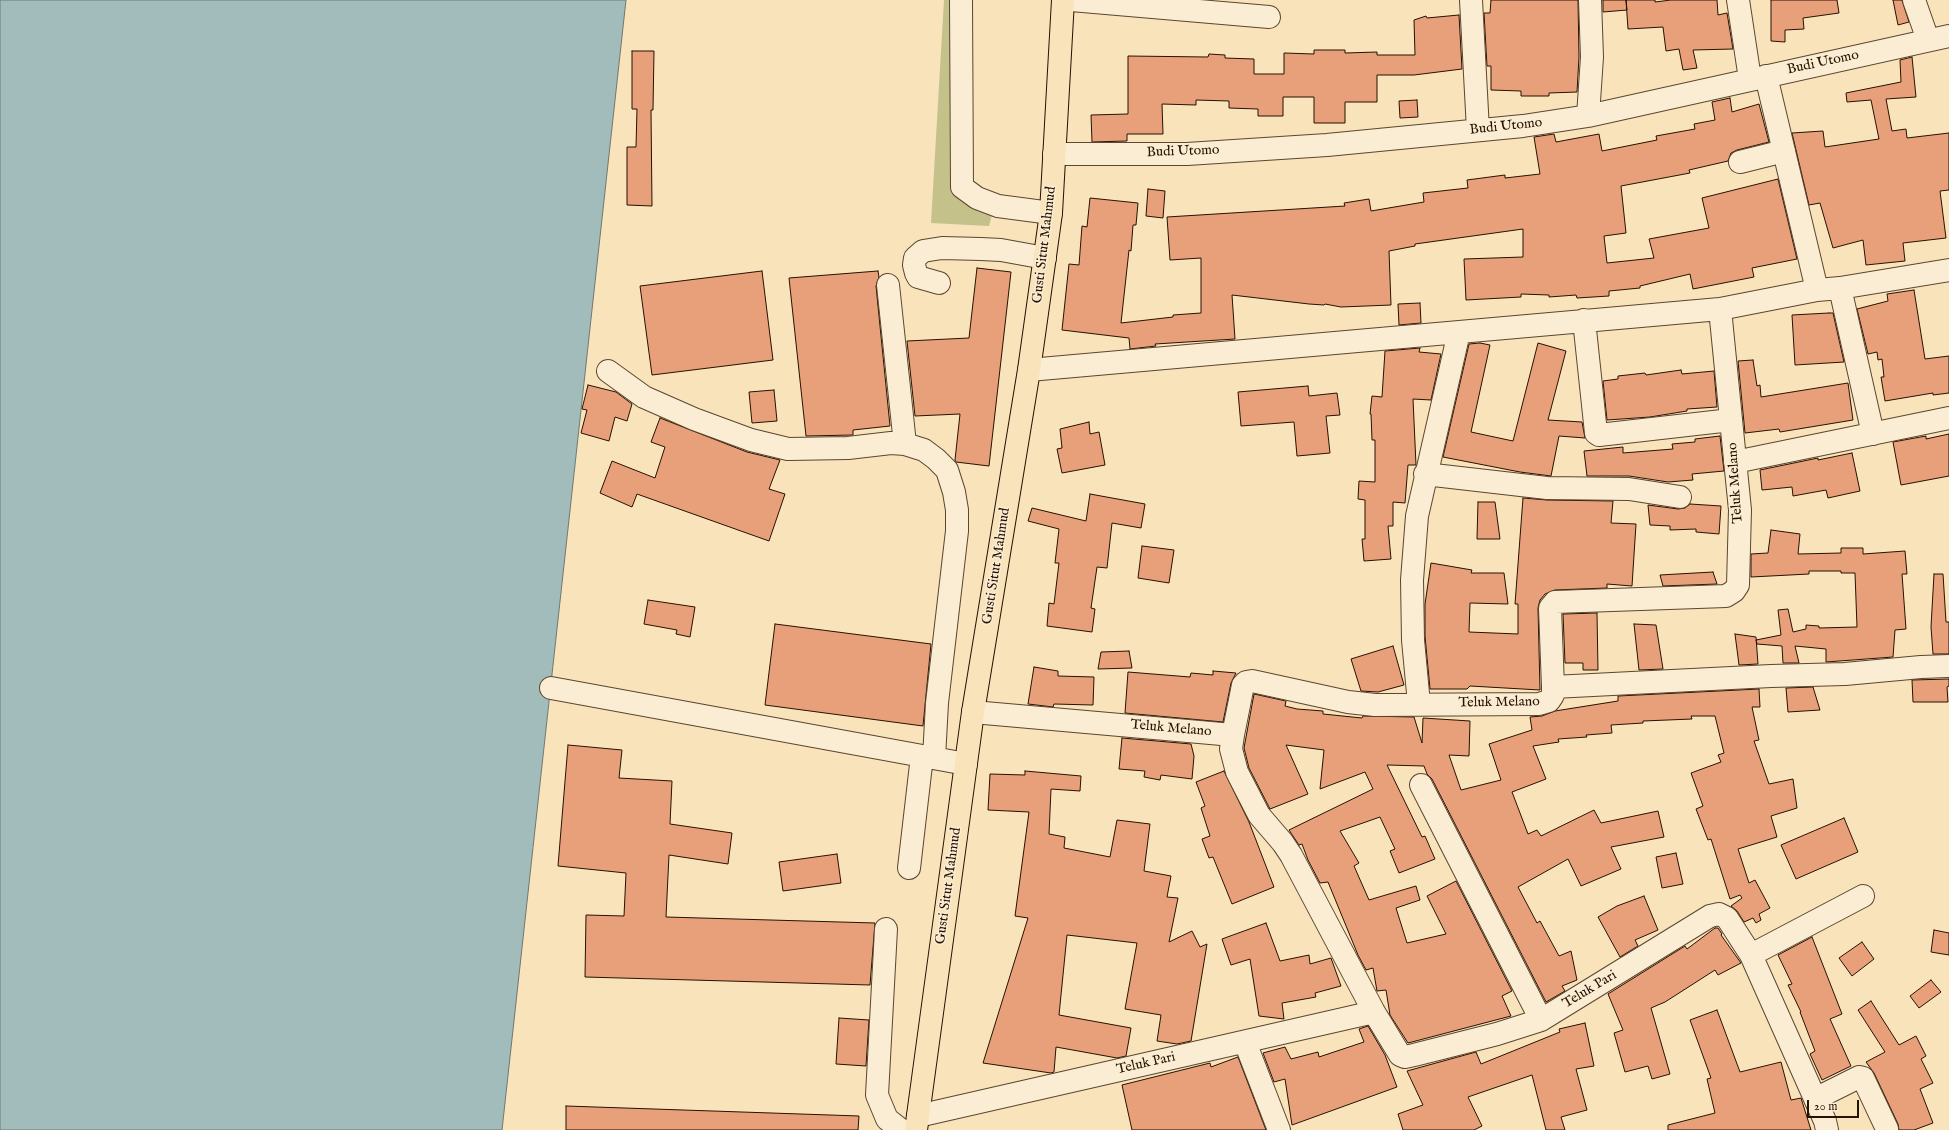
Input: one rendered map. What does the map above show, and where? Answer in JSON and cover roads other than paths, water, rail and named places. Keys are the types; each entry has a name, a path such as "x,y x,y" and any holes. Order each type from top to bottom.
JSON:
{"highway":[{"name":"Gusti Situt Mahmud","path":"917,1123 973,712 1029,370 1051,213 1063,0"}],"street":[{"path":"961,0 962,187 977,198 998,206 1051,213"},
{"path":"1071,0 1269,17"},
{"path":"1471,0 1478,130"},
{"path":"1588,116 1592,57 1590,0"},
{"path":"1738,0 1758,77 1784,151 1817,290"},
{"path":"1914,0 1939,38"},
{"name":"Budi Utomo","path":"1054,154 1195,153 1327,145 1522,126 1588,116 1939,38"},
{"path":"1740,162 1784,151"},
{"path":"939,283 918,277 916,273 914,265 916,258 924,251 942,248 1001,250 1045,258"},
{"path":"1029,370 1720,308 1817,290 1840,288 1949,270"},
{"path":"888,285 906,444"},
{"path":"1840,288 1872,434"},
{"name":"Teluk Melano","path":"973,712 1233,735 1243,685 1246,682 1252,681 1348,702 1375,705 1540,704 1550,702 1553,695 1553,687 1550,608 1555,602 1726,596 1734,591 1738,585 1740,510 1720,308"},
{"path":"1584,320 1596,433 1599,435 1731,420"},
{"path":"1418,704 1413,640 1412,580 1417,516 1425,474 1459,332"},
{"path":"608,371 644,397 694,420 766,444 788,449 848,448 891,443 906,444 924,450 947,470 954,492 957,510 954,567 928,757 909,868"},
{"path":"1735,462 1949,418"},
{"path":"1425,474 1547,488 1629,489 1680,497"},
{"path":"1553,687 1771,676 1845,674 1949,666"},
{"path":"551,688 966,764"},
{"path":"1233,735 1231,749 1237,772 1258,815 1284,843 1374,1012"},
{"path":"1421,786 1541,1020"},
{"path":"1751,955 1863,896"},
{"name":"Teluk Pari","path":"917,1123 1245,1042 1374,1012 1400,1055 1414,1055 1490,1036 1541,1020 1710,916 1719,914 1727,918 1751,955 1825,1121 1827,1130"},
{"path":"886,929 877,1096 888,1119 901,1130"},
{"path":"1245,1042 1279,1130"},
{"path":"1815,1100 1859,1077 1863,1078 1887,1129"}],"water":[{"path":"0,0 626,0 502,1130 0,1130"}]}
